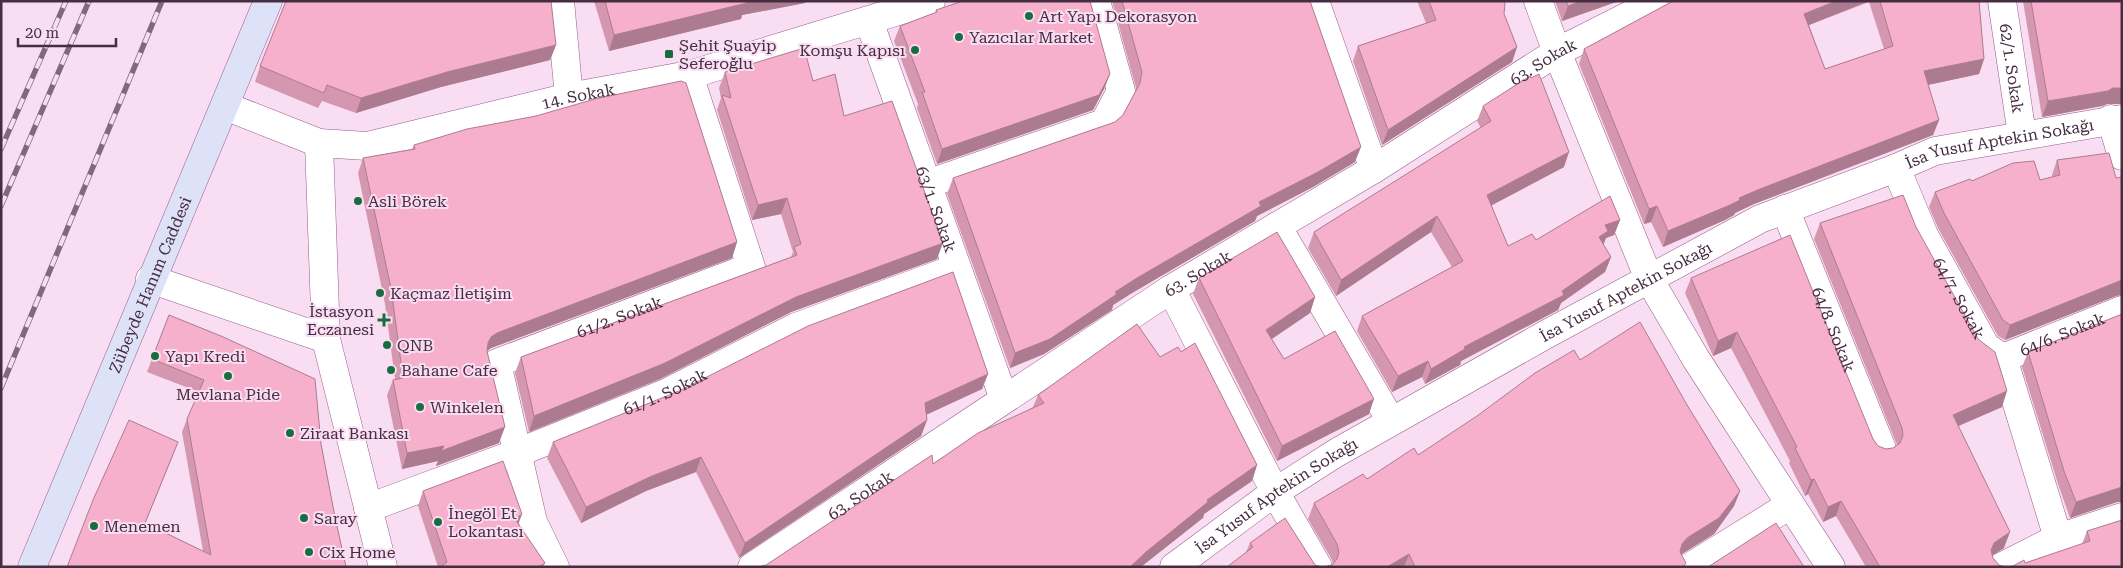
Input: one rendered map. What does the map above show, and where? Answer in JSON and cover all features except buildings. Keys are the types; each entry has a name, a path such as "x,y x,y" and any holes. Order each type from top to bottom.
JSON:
{"main road":[{"name":"Zübeyde Hanım Caddesi","path":"32,567 150,279 268,1"}],"street":[{"path":"560,1 570,97"},
{"name":"14. Sokak","path":"225,106 319,143 367,146 570,97 689,75 931,1"},
{"path":"927,184 1104,123 1121,91 1096,1"},
{"path":"1315,1 1374,169"},
{"path":"1538,1 1556,52 1649,279 1696,359 1831,567"},
{"name":"63. Sokak","path":"756,566 1171,289 1374,169 1556,52 1658,1"},
{"name":"62/1. Sokak","path":"2002,1 2022,135"},
{"name":"63/1. Sokak","path":"869,20 1004,399"},
{"name":"61/2. Sokak","path":"555,567 532,522 497,363 751,267 689,75"},
{"path":"2116,119 2122,156"},
{"name":"İsa Yusuf Aptekin Sokağı","path":"1174,567 1275,492 1336,452 1545,334 1760,219 1896,168 1935,150 2116,119"},
{"path":"319,143 326,339 382,567"},
{"name":"64/7. Sokak","path":"1896,168 1924,235 1986,347 2003,358"},
{"name":"64/8. Sokak","path":"1786,209 1882,449"},
{"path":"1277,226 1392,421"},
{"name":"61/1. Sokak","path":"368,508 517,453 666,392 796,327 957,268"},
{"path":"150,279 326,339"},
{"path":"1171,289 1275,492 1318,567"},
{"name":"64/6. Sokak","path":"2003,358 2122,310"},
{"path":"2003,358 2058,538"},
{"path":"1690,567 1790,505"},
{"path":"2001,567 2058,538 2122,517"}],"railway":[{"path":"1,149 66,1"},
{"path":"1,206 89,1"},
{"path":"1,388 162,1"}],"place":[{"name":"Art Yapı Dekorasyon","path":"1029,16"},
{"name":"Yazıcılar Market","path":"959,37"},
{"name":"Komşu Kapısı","path":"915,50"},
{"name":"Şehit Şuayip Seferoğlu","path":"669,54"},
{"name":"Asli Börek","path":"358,201"},
{"name":"Kaçmaz İletişim","path":"380,293"},
{"name":"İstasyon Eczanesi","path":"384,320"},
{"name":"QNB","path":"387,345"},
{"name":"Yapı Kredi","path":"155,356"},
{"name":"Bahane Cafe","path":"391,370"},
{"name":"Mevlana Pide","path":"228,376"},
{"name":"Winkelen","path":"420,407"},
{"name":"Ziraat Bankası","path":"290,433"},
{"name":"Saray","path":"304,518"},
{"name":"İnegöl Et Lokantası","path":"438,522"},
{"name":"Menemen","path":"94,526"},
{"name":"Cix Home","path":"309,552"}]}
